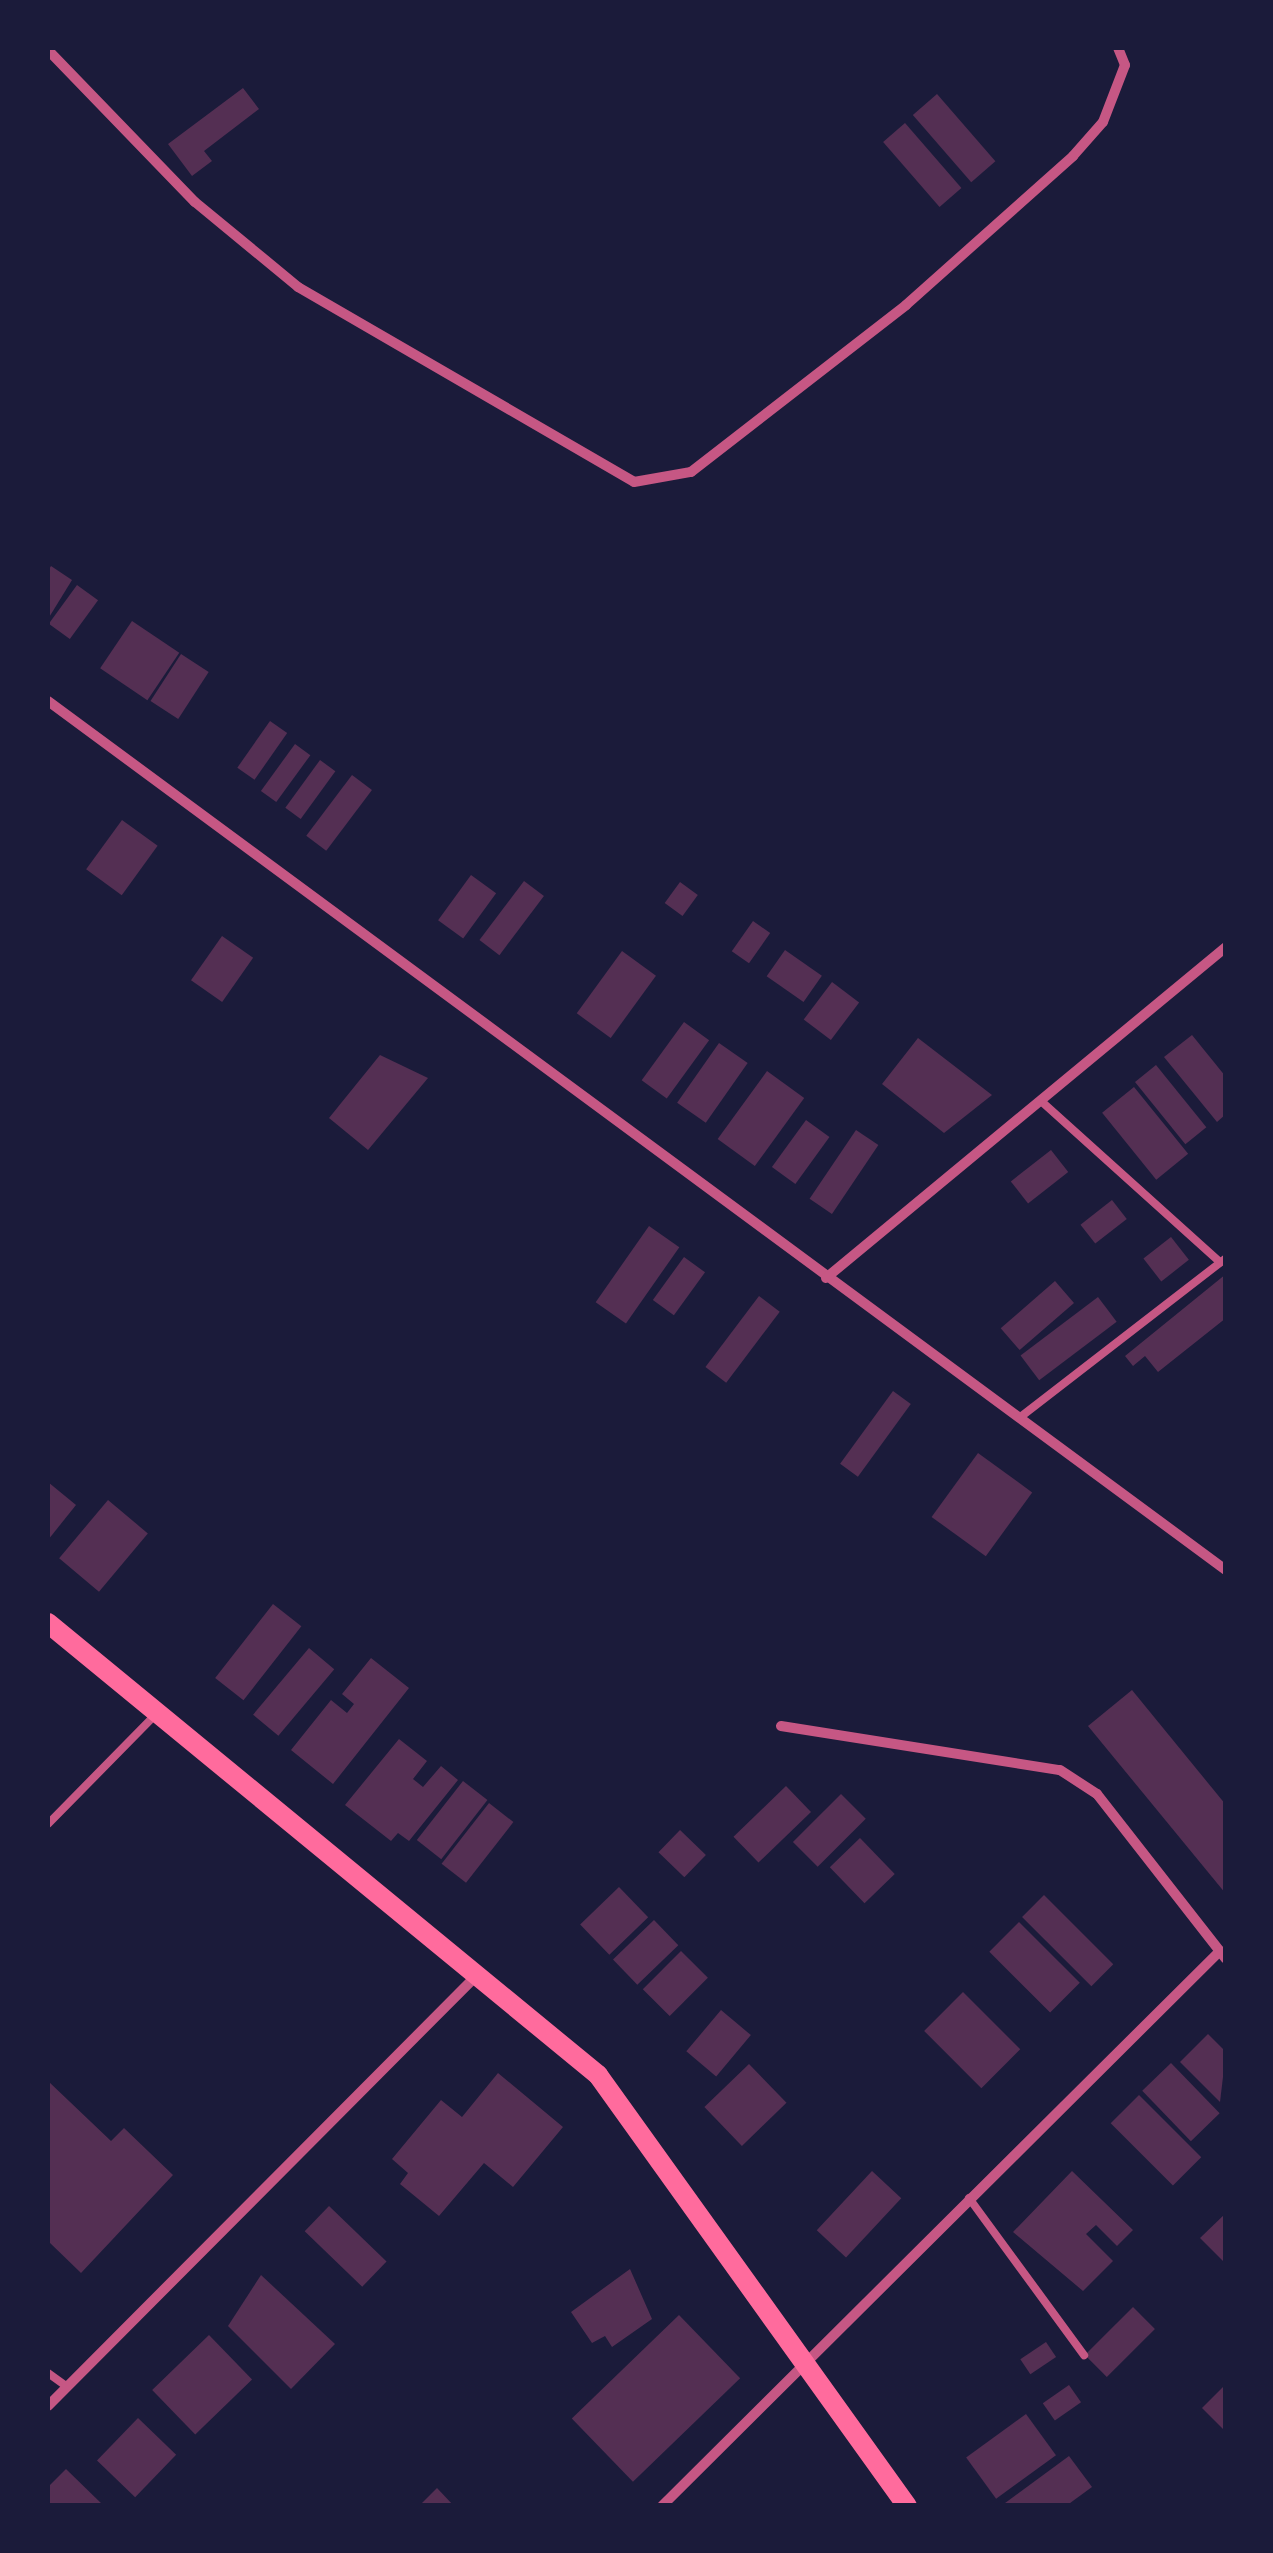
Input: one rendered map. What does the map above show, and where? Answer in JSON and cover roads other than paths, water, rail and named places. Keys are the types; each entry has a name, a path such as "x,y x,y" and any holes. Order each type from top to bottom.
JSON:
{"main road":[{"path":"48,1623 473,1978 598,2075 907,2506"}],"street":[{"path":"48,50 195,202 298,287 634,482 691,472 906,305 1073,156 1102,122 1125,65 1118,48"},
{"path":"48,702 826,1278 1023,1416 1226,1570"},
{"path":"826,1278 1226,947"},
{"path":"662,2506 806,2366 968,2198 1222,1955 1097,1794 1060,1770 781,1726"},
{"path":"48,2406 473,1978"}],"lane":[{"path":"1023,1416 1223,1260 1041,1101"},
{"path":"48,1824 158,1713"},
{"path":"968,2198 1084,2356"},
{"path":"48,2372 67,2387"}]}
